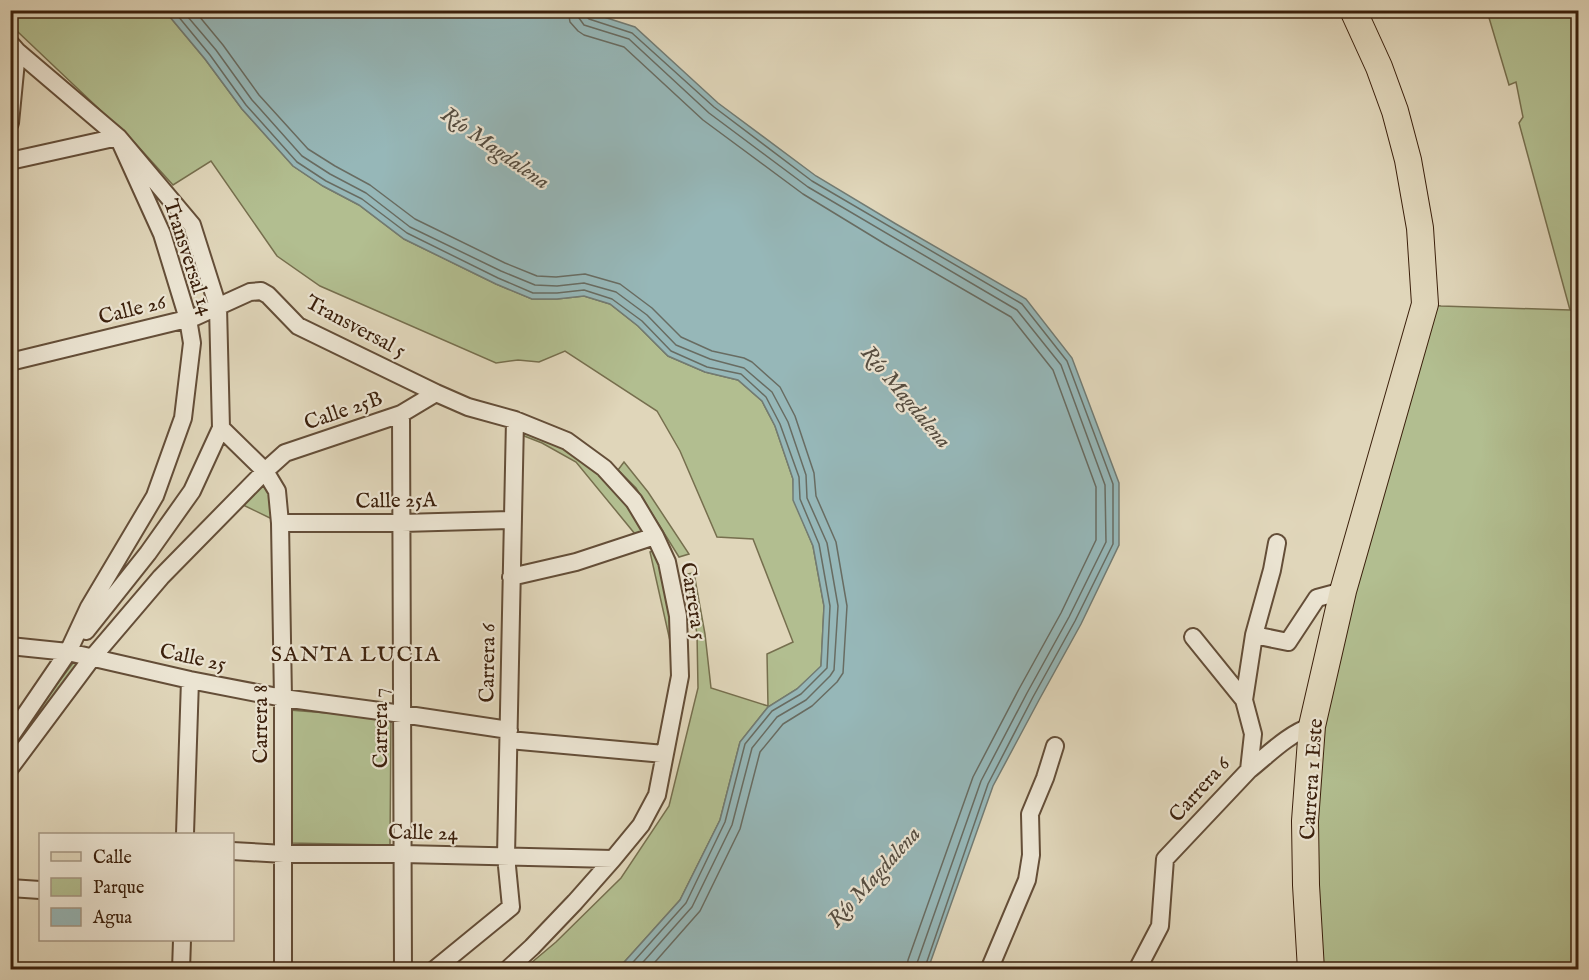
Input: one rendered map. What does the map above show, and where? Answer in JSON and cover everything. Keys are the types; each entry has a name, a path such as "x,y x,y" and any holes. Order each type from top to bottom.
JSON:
{"main road":[{"name":"Carrera 1 Este","path":"1311,969 1305,821 1312,726 1343,591 1425,304 1420,228 1408,160 1395,111 1379,67 1353,10"}],"street":[{"path":"10,123 14,47"},
{"name":"Transversal 14","path":"10,737 68,652 89,607 155,496 183,418 192,343 188,319 162,234 118,136 14,47"},
{"path":"10,161 118,136 192,225 218,307 221,428 192,491 148,553 68,652"},
{"name":"Calle 26","path":"10,362 188,319 250,292 261,291"},
{"name":"Transversal 5","path":"261,291 298,326 436,393"},
{"name":"Calle 25B","path":"265,471 285,453 401,414 436,393"},
{"name":"Carrera 5","path":"436,393 567,441 604,468 634,501 668,562 678,616 680,676 657,795 641,825 613,859 532,947 507,969"},
{"name":"Carrera 7","path":"401,414 404,969"},
{"name":"Carrera 6","path":"434,969 511,907 506,856 514,420"},
{"name":"Carrera 8","path":"221,428 265,471 277,491 280,523 283,698 283,969"},
{"path":"10,768 92,658 161,577 265,471"},
{"name":"Calle 25A","path":"280,523 513,520"},
{"path":"512,577 576,562 654,536"},
{"name":"Carrera 6","path":"1137,969 1160,926 1165,859 1249,770 1253,734 1244,700 1254,635 1277,543"},
{"path":"1254,635 1288,642 1317,598 1343,591"},
{"path":"1193,637 1244,700"},
{"name":"Calle 25","path":"10,646 68,652 190,680 283,698 402,714 509,735 664,754"},
{"path":"185,833 190,680"},
{"path":"1249,770 1284,741 1312,726"},
{"path":"989,969 1026,880 1031,855 1030,814 1055,746"},
{"name":"Calle 24","path":"234,851 284,854 403,854 613,859"},
{"path":"10,888 39,890"},
{"path":"182,941 182,969"}],"green space":[{"path":"10,11 165,11 242,109 293,166 323,186 359,205 404,239 532,299 584,296 610,304 638,326 668,356 705,372 738,380 762,401 775,426 793,479 794,500 813,546 824,606 821,667 797,689 768,707 740,742 720,820 680,900 618,969 524,969 556,942 621,878 669,806 698,688 697,634 687,574 694,573 705,634 711,688 768,706 767,654 793,642 753,539 717,537 680,451 657,411 565,351 539,362 518,360 496,363 320,286 277,256 211,161 173,185 135,143 18,32 11,23"},
{"path":"1487,11 1578,11 1578,969 1311,970 1309,770 1425,304 1570,310 1519,123 1523,117 1516,82 1509,85"},
{"path":"525,428 565,446 601,475 651,536 640,540 576,462 524,436"},
{"path":"624,462 648,492 689,554 679,557 636,488 618,470"},
{"path":"259,483 266,486 273,494 272,519 239,503"},
{"path":"661,547 675,594 677,672 650,552"},
{"path":"76,659 85,662 11,761 10,746"},
{"path":"289,710 391,718 390,845 289,843"}],"water":[{"name":"Río Magdalena","path":"582,10 635,27 718,103 816,176 1026,299 1072,358 1119,483 1119,545 1081,624 993,786 928,969 618,969 680,900 720,820 740,742 768,707 797,689 821,666 824,606 813,546 793,500 793,479 775,426 762,401 738,380 705,372 668,356 638,326 610,304 584,296 532,299 496,284 404,239 359,205 323,186 293,166 242,109 165,11"}],"district":[{"name":"SANTA LUCIA","path":"356,653"}]}
